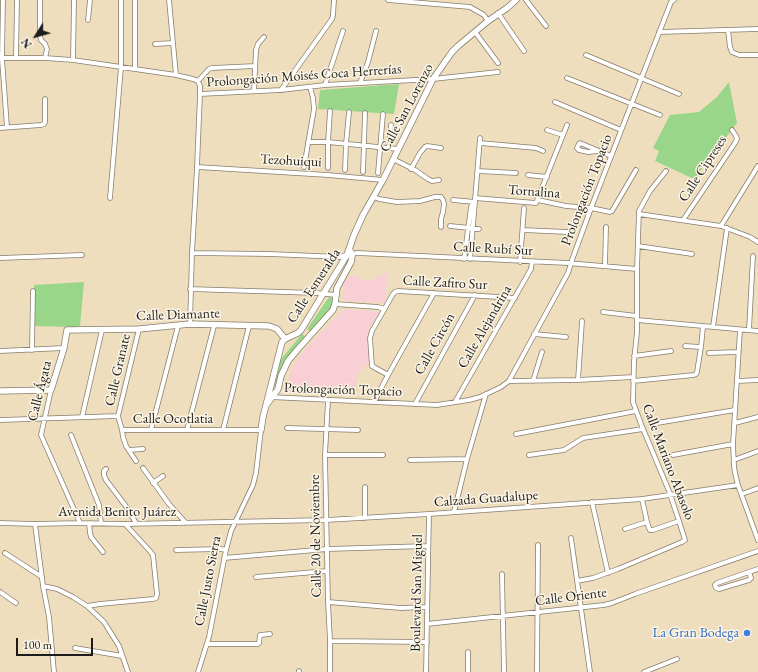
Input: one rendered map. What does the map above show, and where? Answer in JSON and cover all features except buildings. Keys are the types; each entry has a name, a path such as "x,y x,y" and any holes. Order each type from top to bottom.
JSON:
{"street":[{"path":"3,0 1,58 7,127"},
{"path":"16,0 16,58"},
{"path":"40,0 40,36 47,49 45,58"},
{"path":"73,60 74,0"},
{"path":"88,20 90,0"},
{"path":"110,198 121,67 121,0"},
{"path":"135,0 136,69"},
{"path":"169,0 176,75"},
{"path":"281,90 332,19 334,0"},
{"path":"388,0 457,6 474,9 484,15 488,21"},
{"path":"457,6 458,0"},
{"name":"Calle San Lorenzo","path":"349,253 356,228 383,180 433,79 455,49 516,0"},
{"path":"526,0 546,26"},
{"name":"Prolongación Topacio","path":"270,397 437,405 468,400 486,394 501,387 509,381 568,273 631,103 673,0"},
{"path":"498,13 524,51"},
{"path":"659,32 758,29"},
{"path":"728,30 732,52 739,55 758,55"},
{"path":"360,83 368,62 376,31"},
{"path":"324,85 343,32"},
{"path":"475,32 498,62"},
{"path":"254,91 254,66 256,50 258,44 264,37"},
{"path":"155,44 173,43"},
{"path":"586,55 680,94"},
{"path":"1,58 45,58 73,60 176,75 198,81 200,86 200,94 190,289 190,324"},
{"path":"198,81 209,69 212,68 254,66"},
{"name":"Prolongación Moisés Coca Herrerías","path":"200,94 281,90 324,85 433,79 498,72"},
{"path":"566,78 660,115"},
{"path":"304,167 314,109 314,98 310,87"},
{"path":"0,128 44,124 45,99"},
{"path":"555,102 621,130"},
{"path":"328,168 330,111"},
{"path":"345,170 349,112"},
{"path":"363,172 365,113"},
{"path":"378,173 383,114"},
{"path":"389,148 391,125"},
{"path":"538,200 567,125"},
{"path":"547,130 564,135"},
{"name":"Calle Cipreses","path":"683,220 735,143 737,139 732,130"},
{"path":"470,259 480,140 536,148 543,151"},
{"path":"308,142 328,142 398,148"},
{"path":"411,169 425,147 441,148"},
{"path":"599,151 611,156"},
{"path":"393,159 430,180 439,180"},
{"path":"721,226 758,166"},
{"name":"Tezohuiqui","path":"197,167 383,180"},
{"name":"Tornalina","path":"453,200 535,204 538,200 608,212 612,211 636,170"},
{"path":"478,171 516,174"},
{"path":"666,171 650,191 640,208 639,214 721,226 750,237 758,242"},
{"path":"528,175 547,176"},
{"path":"374,197 397,202 420,201 441,197 444,204 441,227"},
{"path":"464,259 467,228 471,207 475,201"},
{"path":"520,262 524,208"},
{"name":"Calle Mariano Abasolo","path":"608,573 685,540 670,495 633,402 637,318 639,214"},
{"path":"450,226 479,229"},
{"path":"605,266 606,227"},
{"path":"713,328 727,228"},
{"path":"522,230 567,232"},
{"path":"638,246 692,254"},
{"name":"Calle Rubí Sur","path":"192,253 340,257 349,253 358,253 571,264 637,269"},
{"name":"Calle Esmeralda","path":"270,397 281,344 285,339 302,330 349,253"},
{"name":"Calle Esmeralda","path":"270,397 278,389 288,361 332,312 339,284 351,262 349,253"},
{"path":"0,258 82,255"},
{"path":"749,330 753,256"},
{"name":"Calle Alejandrina","path":"455,402 531,269 532,262"},
{"path":"190,289 272,291 336,295"},
{"path":"32,350 33,291"},
{"name":"Calle Zafiro Sur","path":"384,310 396,291 515,298"},
{"path":"374,402 434,293"},
{"name":"Calle Circón","path":"415,404 475,295"},
{"path":"335,304 378,307 384,310 370,334 371,363 373,367 388,375"},
{"path":"604,312 703,327 758,331"},
{"path":"578,380 582,321"},
{"name":"Calle Diamante","path":"67,330 139,329 190,324 214,326 269,326 279,331 285,339"},
{"path":"151,430 178,326"},
{"path":"187,430 214,326"},
{"path":"223,430 249,326"},
{"path":"509,381 633,379 695,375 697,372 703,327"},
{"name":"Calle Granate","path":"118,416 139,329"},
{"name":"Calle Ágata","path":"67,330 64,348 51,390 42,438 80,523"},
{"path":"82,417 102,330"},
{"path":"302,330 310,336"},
{"path":"740,330 733,444 735,474 758,540"},
{"path":"534,334 566,337"},
{"path":"685,346 701,347"},
{"path":"0,351 64,348"},
{"path":"634,356 671,351"},
{"path":"533,381 542,352"},
{"path":"709,353 738,352"},
{"path":"737,381 758,380"},
{"path":"0,391 51,390"},
{"path":"454,512 467,459 486,394"},
{"name":"Calle Justo Sierra","path":"198,672 209,637 224,558 231,531 256,473 263,417 266,404 270,397"},
{"name":"Calle 20 de Noviembre","path":"328,400 325,455 330,672"},
{"path":"516,434 636,410"},
{"path":"652,424 735,410"},
{"name":"Calle Ocotlatia","path":"0,420 118,416 122,430 261,430"},
{"path":"735,423 758,417"},
{"path":"287,428 358,430"},
{"path":"528,455 564,450 582,438 643,429"},
{"path":"122,430 123,437 136,461"},
{"path":"71,435 99,505 101,523"},
{"path":"673,455 733,444"},
{"path":"129,450 143,449"},
{"path":"734,460 758,451"},
{"path":"325,455 383,455"},
{"path":"410,460 467,459"},
{"path":"142,468 169,504 185,522"},
{"path":"106,469 104,471 106,480 125,505 136,524"},
{"path":"153,483 163,476"},
{"name":"Calzada Guadalupe","path":"235,523 365,518 642,499 738,485"},
{"path":"365,488 365,518"},
{"path":"742,494 758,488"},
{"path":"642,499 648,528 650,530 679,521"},
{"path":"577,581 608,573 592,502"},
{"name":"Boulevard San Miguel","path":"426,672 429,514"},
{"path":"625,529 647,522"},
{"name":"Avenida Benito Juárez","path":"0,523 235,523"},
{"path":"89,523 91,537 103,552"},
{"path":"35,524 43,586 49,616 54,672"},
{"path":"87,606 156,598 157,594 153,555 125,524"},
{"path":"753,526 758,524"},
{"path":"571,538 590,672"},
{"path":"537,672 538,545"},
{"path":"224,558 327,549 428,546"},
{"path":"176,550 226,550"},
{"name":"Calle Oriente","path":"427,624 599,606 612,603 758,551"},
{"path":"5,553 42,577"},
{"path":"749,572 751,578 749,580 718,589 716,588 717,583 749,572 758,570"},
{"path":"256,577 327,571"},
{"path":"502,574 504,672"},
{"path":"43,586 64,592 87,606 104,622 119,646 128,672"},
{"path":"0,592 16,603"},
{"path":"328,602 401,608 427,607"},
{"path":"207,644 258,644 260,635 270,634"},
{"path":"330,641 427,642"},
{"path":"75,648 122,656"},
{"path":"468,652 468,672"},
{"path":"644,672 677,658"}],"shaded area":[{"path":"388,272 385,303 343,301 344,282 352,275 368,281"},
{"path":"343,309 380,312 370,326 369,362 357,374 355,395 284,392 294,363"}],"green space":[{"path":"729,82 737,123 694,179 655,161 659,151 653,148 670,115 699,112 717,97"},
{"path":"399,84 394,114 318,109 320,90"},
{"path":"84,282 80,326 33,326 34,285"},
{"path":"329,297 335,299 335,305 312,333 307,329"},
{"path":"302,334 308,338 286,365 274,387 281,359"}],"place":[{"name":"La Gran Bodega","path":"747,633"}]}
